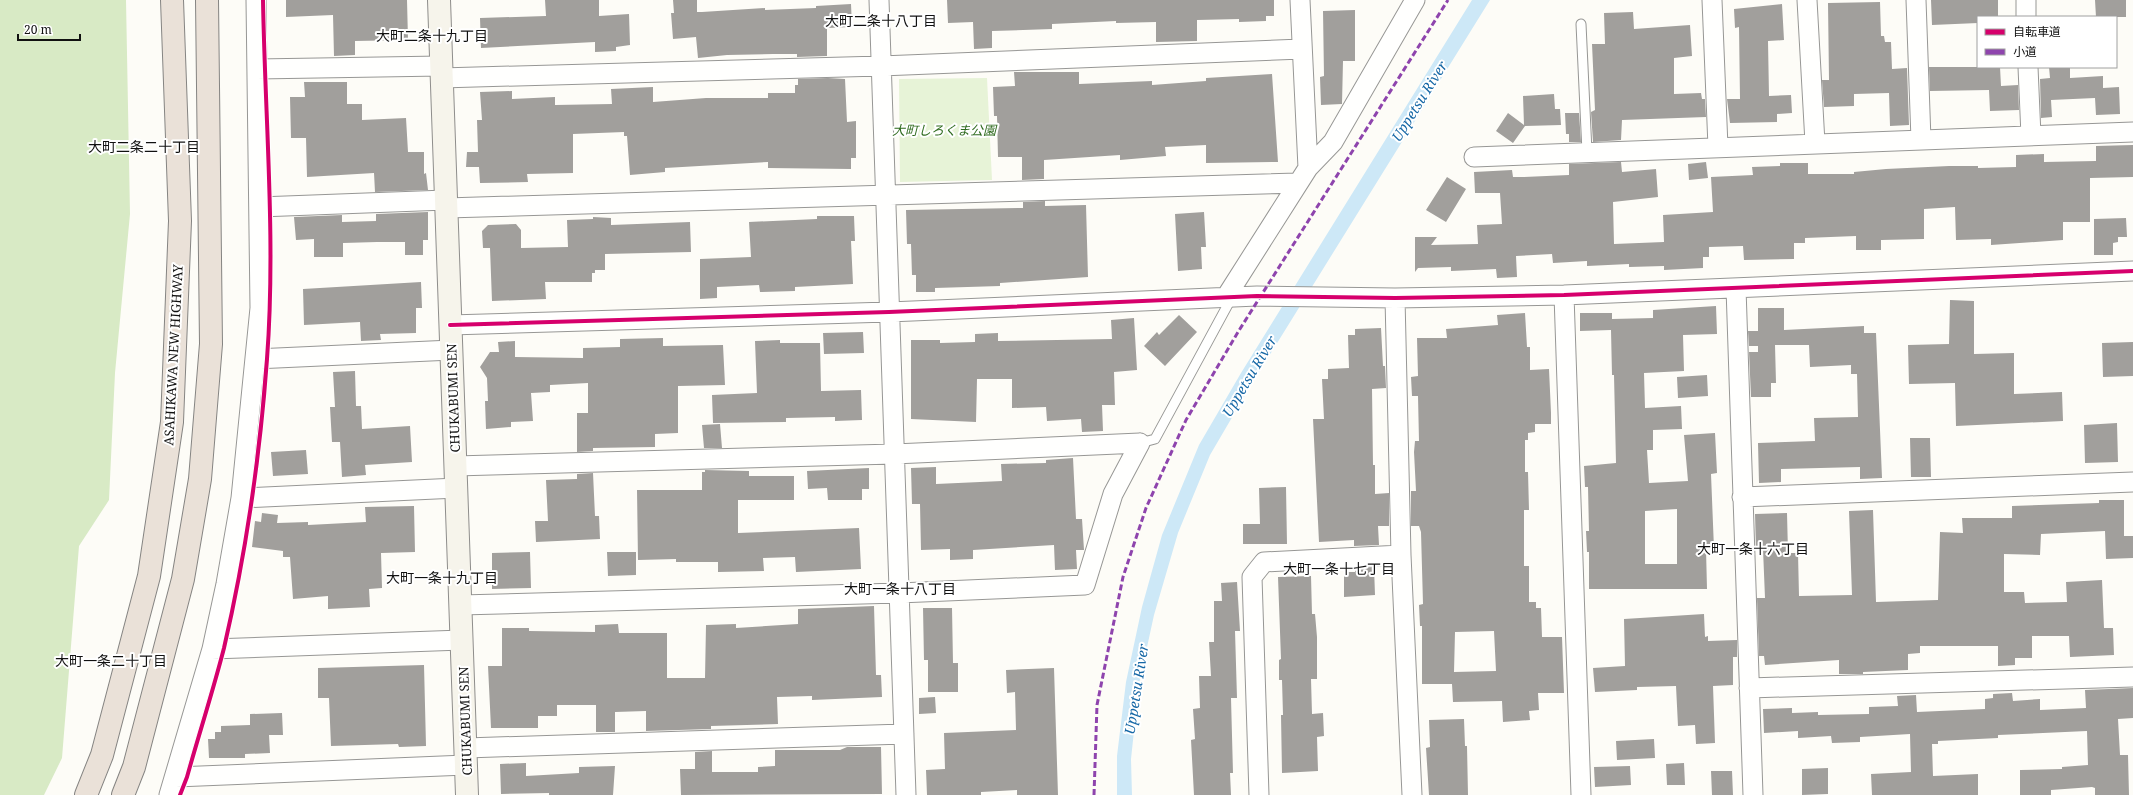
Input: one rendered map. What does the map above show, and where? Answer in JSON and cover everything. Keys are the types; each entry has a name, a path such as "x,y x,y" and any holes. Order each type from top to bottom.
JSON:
{"highway":[{"name":"ASAHIKAWA NEW HIGHWAY","path":"86,795 102,755 149,576 172,422 180,221 172,0"},
{"path":"123,795 134,767 183,580 200,479 211,344 208,0"}],"street":[{"path":"169,795 176,777 212,649 241,498 260,308 256,0"},
{"name":"CHUKABUMI SEN","path":"439,0 467,795"},
{"path":"879,0 906,795"},
{"path":"1300,0 1303,175"},
{"path":"1229,297 1303,175 1333,142 1415,0"},
{"path":"1712,0 1718,147"},
{"path":"1807,0 1814,143"},
{"path":"1916,0 1922,140"},
{"path":"2026,0 2026,16"},
{"path":"257,69 441,72 881,66 1302,49"},
{"path":"2028,68 2031,136"},
{"path":"1474,157 2133,132"},
{"path":"259,207 886,195 1303,175"},
{"path":"450,325 890,312 1257,296 1360,296 1395,298 1564,295 2133,271"},
{"path":"1736,288 1753,795"},
{"path":"1564,295 1581,795"},
{"path":"1395,298 1401,555 1412,795"},
{"path":"255,359 452,350"},
{"path":"455,466 894,454 1140,443"},
{"path":"460,605 899,593 1084,585 1113,494 1140,443"},
{"path":"1742,497 2133,482"},
{"path":"241,498 457,488"},
{"path":"1259,795 1252,577 1264,562 1401,555"},
{"path":"212,649 462,640"},
{"path":"1749,688 2133,677"},
{"path":"176,777 466,756 904,734"}],"lane":[{"path":"1581,24 1587,152"},
{"path":"1140,443 1155,439 1229,297"}],"green space":[{"path":"0,0 126,0 130,214 115,373 109,500 79,546 62,758 44,795 0,795"},
{"name":"大町しろくま公園","path":"987,78 992,180 900,182 899,79"}],"water":[{"name":"Uppetsu River","path":"1472,0 1490,0 1251,385 1210,455 1178,533 1154,615 1139,684 1131,759 1132,795 1117,795 1117,756 1126,682 1142,607 1162,535 1199,445 1241,373"}],"building":[{"path":"286,0 407,0 408,40 355,41 355,55 334,56 333,15 286,17"},
{"path":"545,0 599,0 599,16 629,14 630,45 616,47 616,51 595,52 595,42 481,48 480,18 546,16"},
{"path":"673,0 697,0 697,12 765,8 765,10 816,8 816,6 851,4 852,27 827,28 827,56 797,57 797,54 773,54 727,55 698,58 696,37 673,39 671,13 674,13"},
{"path":"947,0 1274,0 1274,16 1266,16 1266,21 1239,22 1239,19 1197,20 1197,41 1156,42 1156,22 1116,23 1116,21 1052,24 1052,29 992,31 992,48 974,49 973,22 948,23"},
{"path":"1931,0 1998,0 1998,16 1977,16 1977,23 1932,25"},
{"path":"2095,0 2126,0 2126,17 2096,16"},
{"path":"1880,2 1881,36 1884,36 1885,42 1891,42 1892,69 1907,68 1909,125 1890,126 1889,93 1854,94 1854,106 1824,107 1822,80 1829,80 1828,3"},
{"path":"1782,4 1784,40 1768,41 1769,96 1791,95 1792,113 1777,114 1777,122 1730,123 1727,99 1740,99 1739,27 1735,28 1734,9"},
{"path":"1355,10 1355,61 1343,61 1342,104 1321,105 1320,77 1324,76 1323,11"},
{"path":"1633,12 1634,29 1690,25 1692,56 1674,58 1674,94 1701,93 1702,99 1705,99 1706,117 1622,120 1621,140 1593,142 1591,112 1595,110 1592,44 1605,44 1604,13"},
{"path":"1929,67 2000,68 2001,86 2018,85 2019,110 1990,111 1989,90 1930,91"},
{"path":"2049,68 2070,68 2070,78 2103,76 2103,88 2119,87 2120,114 2096,115 2095,98 2051,100 2052,117 2041,118 2040,79 2050,78"},
{"path":"1014,72 1079,72 1079,84 1152,81 1152,85 1206,81 1206,78 1272,74 1278,162 1206,163 1206,145 1165,147 1166,156 1120,160 1120,155 1044,160 1044,179 1022,180 1022,157 998,157 997,116 994,116 993,87 1015,86"},
{"path":"798,79 845,79 847,122 856,121 856,158 851,158 851,169 768,168 768,162 665,168 665,172 630,175 627,136 624,136 624,132 573,134 573,173 527,174 528,182 480,183 479,167 466,167 467,152 478,152 477,120 482,120 480,92 512,91 512,99 555,97 555,105 612,104 611,89 653,87 653,102 706,98 768,98 768,93 795,93 795,85 798,85"},
{"path":"304,82 347,82 347,104 362,104 362,120 406,118 408,152 424,152 424,174 426,173 428,190 375,192 374,173 307,177 306,138 291,138 290,97 305,97"},
{"path":"1554,94 1555,109 1560,109 1561,125 1525,126 1513,143 1496,131 1508,113 1524,125 1523,96"},
{"path":"1565,113 1579,113 1581,142 1569,142 1569,134 1566,134"},
{"path":"2133,145 2133,177 2090,178 2090,222 2063,222 2063,240 1991,245 1991,239 1956,240 1955,207 1924,209 1924,239 1881,240 1881,250 1856,250 1856,236 1805,238 1805,243 1794,243 1794,259 1744,260 1743,246 1709,247 1709,257 1703,257 1703,268 1664,270 1664,266 1629,267 1629,264 1587,266 1587,261 1553,263 1552,254 1516,256 1517,277 1497,278 1496,269 1451,271 1451,267 1418,268 1415,272 1415,237 1437,237 1431,245 1478,244 1477,225 1502,224 1500,193 1475,193 1474,172 1512,170 1513,177 1569,175 1569,164 1621,162 1622,172 1656,169 1658,197 1613,202 1614,244 1664,242 1663,215 1713,212 1711,177 1753,175 1752,167 1780,166 1780,163 1808,163 1808,174 1854,174 1854,172 1886,169 1949,166 1978,166 1978,168 2016,167 2016,155 2044,154 2044,162 2096,161 2096,146"},
{"path":"1706,162 1708,178 1689,180 1688,164"},
{"path":"1447,177 1466,189 1446,222 1426,210"},
{"path":"1045,201 1045,206 1086,205 1088,277 1000,283 1000,286 935,288 935,292 916,292 916,275 912,275 911,244 907,244 906,210 1023,208 1023,202"},
{"path":"428,212 428,240 423,240 423,255 405,255 405,242 377,242 343,243 343,257 314,257 314,239 296,240 294,217 342,215 342,222 376,221 376,214"},
{"path":"1204,212 1206,247 1201,247 1202,269 1178,271 1175,214"},
{"path":"817,216 854,216 855,241 851,241 853,284 795,287 795,291 760,292 759,285 717,287 717,298 700,299 700,259 751,257 749,222 817,219"},
{"path":"593,217 611,218 611,225 690,222 691,252 605,254 605,270 595,270 595,273 592,273 592,282 545,282 546,299 492,301 490,248 483,248 482,231 488,225 516,224 521,230 521,248 568,247 567,220 593,219"},
{"path":"2126,218 2127,237 2118,237 2118,242 2113,243 2113,255 2094,255 2094,219"},
{"path":"421,282 422,308 416,308 416,333 380,334 381,340 361,341 360,322 304,325 303,289"},
{"path":"1950,300 1974,301 1974,354 2014,353 2014,394 2062,392 2063,421 1956,426 1955,383 1909,384 1908,345 1949,344"},
{"path":"1716,306 1717,334 1683,335 1684,371 1644,373 1645,408 1681,406 1682,429 1653,430 1653,450 1647,450 1649,483 1688,481 1684,435 1715,433 1717,473 1711,474 1714,549 1706,549 1707,589 1589,589 1589,552 1587,552 1586,531 1589,531 1588,487 1585,487 1584,466 1616,463 1614,375 1612,375 1611,330 1580,331 1580,313 1612,313 1612,319 1653,318 1653,310","holes":["1677,509 1677,564 1645,564 1645,511"]},
{"path":"1758,308 1784,308 1784,330 1864,326 1864,333 1876,333 1882,478 1860,479 1860,467 1781,469 1781,482 1759,483 1758,443 1815,441 1814,418 1858,417 1857,374 1851,374 1851,365 1810,367 1809,345 1775,345 1776,383 1771,383 1771,397 1751,397 1749,352 1758,352 1758,346 1749,346 1748,331 1758,331"},
{"path":"1525,313 1527,347 1530,347 1530,370 1549,369 1551,424 1535,424 1535,432 1528,433 1528,440 1525,440 1525,472 1528,472 1529,510 1524,510 1524,566 1529,566 1529,602 1536,602 1536,608 1541,608 1542,637 1562,637 1564,693 1538,693 1539,710 1529,711 1530,720 1503,722 1502,701 1453,702 1452,684 1422,684 1422,626 1420,626 1419,605 1423,604 1421,532 1419,526 1411,526 1411,491 1416,491 1414,452 1415,441 1419,441 1418,396 1412,396 1411,377 1418,376 1417,338 1447,338 1446,329 1498,325 1497,315","holes":["1494,631 1496,671 1454,672 1455,632"]},
{"path":"1179,315 1197,332 1165,366 1144,346 1157,332 1159,335"},
{"path":"1134,318 1137,370 1114,372 1115,405 1102,405 1103,431 1082,432 1081,419 1047,421 1046,407 1012,408 1012,379 977,379 976,422 911,419 911,340 940,340 940,343 975,342 975,334 998,333 998,341 1112,339 1111,320"},
{"path":"1381,328 1386,388 1372,389 1373,465 1375,465 1375,494 1389,493 1389,526 1378,526 1379,545 1354,546 1354,540 1319,542 1313,419 1324,419 1322,379 1328,379 1328,369 1349,368 1348,335 1355,335 1355,329"},
{"path":"863,332 864,353 824,354 823,333"},
{"path":"663,338 663,346 723,345 725,385 678,386 678,433 655,434 655,447 593,448 593,451 577,452 577,413 588,413 588,383 550,385 550,392 531,393 533,421 511,422 511,427 486,429 485,401 488,401 487,378 480,367 490,352 499,352 498,342 515,341 515,357 583,358 583,348 620,347 620,339"},
{"path":"780,340 780,343 820,343 821,391 861,390 862,420 835,421 835,417 786,418 786,422 713,423 712,395 757,393 755,341"},
{"path":"2133,342 2133,376 2103,377 2102,343"},
{"path":"355,371 356,406 361,406 362,429 410,426 412,462 365,465 366,475 342,477 340,442 332,442 330,407 335,407 333,372"},
{"path":"1707,375 1708,396 1678,398 1677,377"},
{"path":"2117,423 2118,462 2085,463 2084,425"},
{"path":"720,424 722,448 704,448 702,425"},
{"path":"1910,438 1930,438 1931,477 1911,477"},
{"path":"306,450 308,474 273,476 271,452"},
{"path":"1073,458 1076,519 1082,519 1084,550 1076,550 1077,569 1055,570 1054,545 973,550 973,559 950,560 950,549 921,550 920,504 912,504 911,468 936,467 936,484 1002,481 1001,464 1046,463 1046,460"},
{"path":"869,468 869,489 862,489 862,500 828,500 827,488 808,489 807,471"},
{"path":"705,470 749,471 749,476 794,476 794,500 738,500 738,533 859,528 861,569 796,572 795,557 763,558 764,571 718,572 718,562 676,562 676,559 638,560 637,490 702,490 702,472 705,472"},
{"path":"593,473 595,516 599,516 600,539 536,542 535,521 548,521 546,480 577,479 577,474"},
{"path":"1286,487 1287,544 1243,544 1243,524 1260,524 1259,488"},
{"path":"2099,500 2124,500 2124,536 2133,536 2133,558 2106,559 2105,531 2041,534 2040,555 2004,554 2004,592 2024,592 2025,603 2067,602 2066,582 2102,580 2104,628 2113,628 2114,655 2070,657 2069,636 2032,636 2032,658 2015,658 2015,665 1998,666 1998,646 1920,646 1920,653 1908,654 1908,670 1863,672 1863,674 1839,674 1839,660 1765,665 1764,656 1759,656 1757,598 1765,598 1763,549 1756,550 1755,514 1787,513 1788,553 1798,553 1799,596 1852,595 1849,511 1873,510 1876,602 1938,600 1940,532 1963,533 1962,518 2012,518 2012,506 2099,503"},
{"path":"414,506 415,552 381,553 382,588 369,589 370,607 328,609 328,596 293,599 290,557 283,557 283,551 252,547 255,521 261,522 262,513 278,515 277,523 308,522 308,525 366,522 365,507"},
{"path":"530,552 531,588 492,589 492,553"},
{"path":"607,552 636,552 636,575 608,576"},
{"path":"1374,567 1375,595 1344,597 1344,572 1355,572 1355,568"},
{"path":"1311,576 1312,614 1315,614 1317,637 1317,679 1311,679 1312,714 1323,713 1324,736 1317,737 1318,771 1282,773 1281,715 1283,715 1282,680 1279,680 1279,660 1281,659 1278,577"},
{"path":"1237,582 1240,631 1235,631 1237,698 1231,698 1233,773 1230,773 1231,795 1194,795 1191,740 1195,739 1193,709 1200,708 1199,676 1211,676 1209,642 1214,642 1214,601 1222,601 1221,583"},
{"path":"874,606 876,675 881,675 882,697 812,700 812,696 777,697 778,724 711,726 711,729 646,731 646,711 615,712 615,732 596,732 596,705 557,705 557,716 538,716 538,728 491,728 488,666 502,666 502,628 529,628 529,631 595,632 595,625 618,624 619,633 667,633 667,678 705,678 706,625 736,624 736,628 798,624 798,609"},
{"path":"923,608 952,608 953,663 958,663 958,692 928,692 928,660 924,660"},
{"path":"1704,614 1705,637 1708,636 1708,641 1737,640 1737,657 1733,657 1733,685 1713,686 1715,743 1696,744 1695,725 1678,726 1676,686 1637,687 1637,690 1595,692 1593,668 1625,666 1624,619"},
{"path":"424,665 426,746 399,747 398,744 331,746 329,698 318,698 318,668"},
{"path":"1054,668 1058,795 1017,795 1017,790 981,792 981,795 927,795 926,770 945,769 944,733 1016,730 1015,692 1007,693 1006,670"},
{"path":"2133,688 2133,718 2118,719 2120,755 2128,755 2129,795 2095,795 2095,788 2092,787 2051,790 2051,795 2020,795 2020,770 2062,769 2062,767 2088,765 2087,731 1998,735 1998,738 1938,741 1938,744 1932,744 1933,776 1978,774 1978,795 1872,795 1871,774 1911,772 1910,734 1860,737 1860,742 1832,743 1831,736 1798,738 1798,731 1764,733 1763,709 1792,708 1792,713 1818,712 1818,715 1869,714 1869,707 1898,706 1897,696 1916,695 1917,712 1985,709 1985,699 1993,698 1993,694 2012,693 2013,701 2040,699 2040,710 2086,708 2085,690"},
{"path":"935,697 936,713 919,714 919,698"},
{"path":"282,713 283,735 269,735 270,753 245,754 245,758 209,758 208,739 215,739 215,732 221,732 221,726 250,725 250,714"},
{"path":"1464,719 1465,746 1467,746 1468,795 1429,795 1426,748 1430,747 1429,720"},
{"path":"1654,739 1655,758 1617,760 1616,741"},
{"path":"847,747 881,747 882,794 681,795 680,769 695,769 695,752 712,751 712,772 758,772 758,767 775,766 775,750 840,750"},
{"path":"526,763 526,776 579,773 579,767 615,766 613,795 549,795 549,793 501,794 500,764"},
{"path":"1684,763 1685,785 1667,785 1666,764"},
{"path":"1630,766 1631,785 1595,787 1594,767"},
{"path":"1828,768 1828,794 1802,795 1802,769"},
{"path":"1711,771 1732,771 1733,795 1712,795"}],"marked path":[{"path":"1094,795 1097,705 1123,577 1146,508 1186,420 1238,332 1448,0"}],"cycle path":[{"path":"180,795 187,777 215,680 232,612 251,504 264,395 269,314 270,224 263,0"},
{"path":"450,325 889,312 1257,296 1395,298 1564,295 2133,271"}],"district":[{"name":"大町二条十八丁目","path":"881,20"},
{"name":"大町二条十九丁目","path":"432,35"},
{"name":"大町二条二十丁目","path":"144,146"},
{"name":"大町一条十六丁目","path":"1753,548"},
{"name":"大町一条十七丁目","path":"1339,568"},
{"name":"大町一条十九丁目","path":"442,577"},
{"name":"大町一条十八丁目","path":"900,588"},
{"name":"大町一条二十丁目","path":"111,660"}]}
